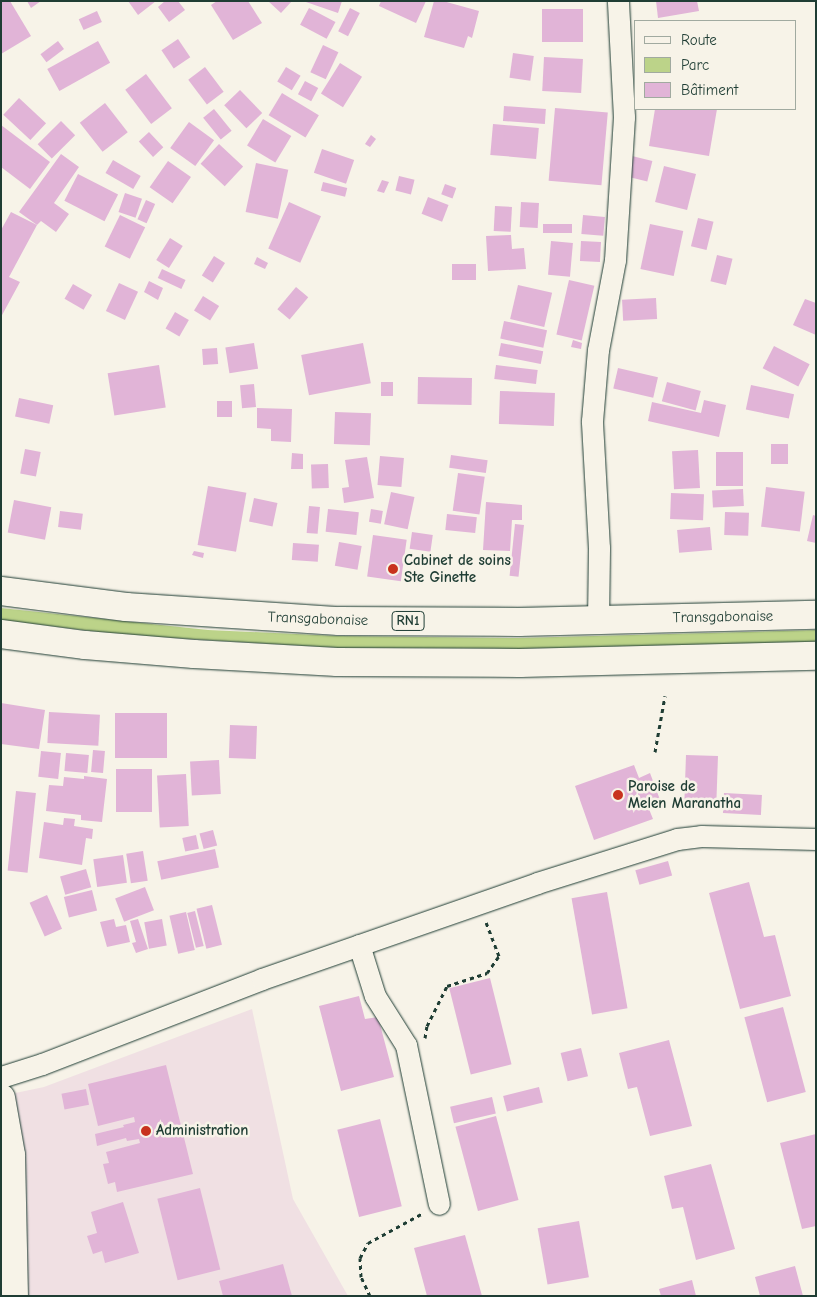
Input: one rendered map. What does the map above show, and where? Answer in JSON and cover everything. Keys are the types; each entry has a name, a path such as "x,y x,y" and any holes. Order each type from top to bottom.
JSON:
{"main road":[{"name":"Transgabonaise","path":"1,591 126,607 339,621 598,620 816,615"},
{"path":"1,634 85,645 194,654 337,662 520,663 816,656"},
{"path":"1,1098 11,1155 14,1296"}],"street":[{"path":"598,620 599,548 592,421 598,350 615,260 620,183 624,117 618,1"},
{"path":"1,1077 359,945 479,903 677,839 701,836 816,839"},
{"path":"359,945 375,996 406,1045 439,1204"}],"path":[{"path":"655,752 665,696"},
{"path":"424,1045 427,1026 447,986 488,973 499,956 479,903"},
{"path":"370,1296 361,1277 360,1258 368,1243 439,1204"}],"shaded area":[{"path":"252,1009 293,1199 348,1296 1,1296 1,1096 44,1087"}],"green space":[{"path":"1,608 208,630 338,636 518,638 816,630 816,643 519,649 338,648 123,635 1,620"}],"building":[{"path":"1,1 10,1 31,36 1,54"},
{"path":"27,1 41,1 31,8"},
{"path":"128,1 156,1 138,15"},
{"path":"165,1 178,1 185,10 169,22 158,7"},
{"path":"217,1 248,1 262,23 233,40 211,5"},
{"path":"268,1 292,1 281,13"},
{"path":"303,1 342,1 338,13"},
{"path":"381,1 426,1 416,23 379,6"},
{"path":"434,1 443,1 479,11 472,38 468,36 464,48 424,37"},
{"path":"656,1 697,1 699,11 658,18"},
{"path":"309,8 335,22 327,39 300,25"},
{"path":"350,8 360,13 348,36 338,31"},
{"path":"542,9 583,9 583,42 542,42"},
{"path":"97,11 102,22 84,30 79,19"},
{"path":"178,39 190,57 174,68 161,50"},
{"path":"58,41 64,49 46,62 40,54"},
{"path":"98,41 110,63 59,91 47,69"},
{"path":"323,45 338,52 326,79 310,72"},
{"path":"513,53 534,56 530,81 510,78"},
{"path":"544,57 583,59 581,93 542,91"},
{"path":"340,63 362,77 343,107 321,94"},
{"path":"205,67 224,92 207,104 188,80"},
{"path":"286,67 301,76 292,90 277,82"},
{"path":"146,74 172,108 151,124 125,90"},
{"path":"305,81 318,88 311,101 298,94"},
{"path":"240,90 262,113 246,128 224,105"},
{"path":"282,93 319,115 305,137 269,115"},
{"path":"19,98 46,123 30,140 3,115"},
{"path":"105,103 128,132 103,152 80,123"},
{"path":"504,106 546,109 545,124 503,121"},
{"path":"555,108 608,113 601,185 549,181"},
{"path":"214,109 232,131 221,140 203,118"},
{"path":"655,110 717,110 709,156 649,146"},
{"path":"263,119 291,136 275,163 247,146"},
{"path":"61,121 75,135 52,158 38,144"},
{"path":"189,122 214,140 195,166 170,148"},
{"path":"493,124 539,128 536,159 490,155"},
{"path":"1,125 50,162 30,189 1,167"},
{"path":"149,132 163,147 153,157 139,142"},
{"path":"371,135 376,139 370,147 365,144"},
{"path":"219,144 243,167 225,186 201,164"},
{"path":"322,149 354,160 346,184 314,173"},
{"path":"61,154 79,167 54,203 69,214 56,232 41,221 37,225 19,212"},
{"path":"632,156 652,161 647,181 627,176"},
{"path":"113,160 141,176 133,189 106,173"},
{"path":"168,161 191,177 173,203 150,187"},
{"path":"256,163 288,170 278,219 246,212"},
{"path":"664,166 696,174 687,210 655,202"},
{"path":"78,174 118,194 104,221 64,201"},
{"path":"399,176 415,180 411,194 395,191"},
{"path":"382,180 389,182 384,193 377,191"},
{"path":"323,182 347,188 345,197 321,191"},
{"path":"445,184 456,188 453,198 441,194"},
{"path":"125,193 142,199 136,218 118,212"},
{"path":"428,197 449,205 442,222 422,214"},
{"path":"146,200 155,204 147,223 137,219"},
{"path":"289,202 321,216 300,263 268,249"},
{"path":"521,202 539,203 538,228 520,227"},
{"path":"495,206 512,207 511,232 494,231"},
{"path":"11,212 37,225 9,277 20,282 1,317 1,230"},
{"path":"120,215 145,227 130,259 105,246"},
{"path":"583,215 605,217 603,236 581,234"},
{"path":"698,218 714,222 707,250 691,246"},
{"path":"543,224 572,224 572,233 543,233"},
{"path":"650,224 683,231 674,276 640,269"},
{"path":"511,235 512,249 524,248 526,269 488,271 486,236"},
{"path":"170,238 183,246 169,268 156,260"},
{"path":"551,241 573,243 570,277 548,275"},
{"path":"581,241 601,242 600,262 580,261"},
{"path":"717,255 733,259 726,285 710,281"},
{"path":"214,256 225,263 213,282 202,276"},
{"path":"257,257 268,263 265,269 254,264"},
{"path":"452,264 476,264 476,280 452,280"},
{"path":"162,269 186,280 181,289 158,278"},
{"path":"569,280 594,286 582,340 556,335"},
{"path":"149,281 163,288 158,300 144,292"},
{"path":"119,283 138,292 125,320 106,311"},
{"path":"73,284 92,295 84,310 64,299"},
{"path":"518,285 552,293 544,327 510,319"},
{"path":"296,287 308,297 290,319 277,309"},
{"path":"203,296 219,306 210,320 194,310"},
{"path":"656,298 657,319 623,321 622,300"},
{"path":"805,299 816,303 816,335 793,325"},
{"path":"175,312 189,320 179,336 166,328"},
{"path":"504,321 547,330 543,348 500,339"},
{"path":"573,340 582,343 581,349 571,347"},
{"path":"254,343 258,369 229,373 225,348"},
{"path":"363,343 371,383 309,395 301,355"},
{"path":"501,343 543,351 541,364 499,356"},
{"path":"774,346 810,364 798,386 763,368"},
{"path":"217,348 218,364 203,365 202,349"},
{"path":"159,365 166,407 114,416 108,373"},
{"path":"496,365 538,370 536,384 494,379"},
{"path":"618,368 658,377 653,398 613,388"},
{"path":"418,377 472,378 472,405 418,404"},
{"path":"381,382 393,382 393,396 381,396"},
{"path":"667,382 701,391 696,410 662,401"},
{"path":"254,384 256,407 242,408 240,385"},
{"path":"751,385 794,394 789,419 746,409"},
{"path":"500,391 555,393 554,426 499,424"},
{"path":"19,398 53,405 49,424 15,417"},
{"path":"704,400 726,405 719,437 648,421 652,402 701,413"},
{"path":"217,401 232,401 232,417 217,417"},
{"path":"257,408 292,409 291,442 271,441 271,429 257,428"},
{"path":"335,412 371,413 370,445 334,444"},
{"path":"771,444 788,444 788,464 771,464"},
{"path":"25,449 41,452 36,477 20,474"},
{"path":"698,450 700,488 674,489 672,451"},
{"path":"716,452 743,452 743,486 716,486"},
{"path":"292,453 303,454 303,469 291,469"},
{"path":"451,455 488,460 486,473 449,468"},
{"path":"380,456 404,458 401,487 377,485"},
{"path":"367,457 374,498 344,503 342,488 349,487 345,460"},
{"path":"328,464 329,488 312,489 311,465"},
{"path":"458,473 485,477 479,514 453,511"},
{"path":"208,486 246,493 236,552 198,545"},
{"path":"766,487 805,492 800,531 761,527"},
{"path":"743,489 744,506 713,508 712,491"},
{"path":"391,492 414,497 408,529 384,524"},
{"path":"671,493 704,494 703,520 670,519"},
{"path":"254,498 277,503 272,526 249,521"},
{"path":"14,500 51,507 45,540 8,532"},
{"path":"486,502 522,505 522,520 512,520 510,551 483,550"},
{"path":"309,506 320,507 318,534 307,533"},
{"path":"328,509 359,512 356,535 326,532"},
{"path":"371,509 383,511 381,524 369,522"},
{"path":"60,511 83,514 81,530 58,527"},
{"path":"725,512 749,513 748,536 724,535"},
{"path":"447,514 477,517 475,533 445,530"},
{"path":"813,515 816,516 816,543 807,541"},
{"path":"515,524 524,525 519,577 510,576"},
{"path":"710,527 712,550 679,553 677,530"},
{"path":"412,532 433,535 430,552 410,549"},
{"path":"373,535 407,540 401,581 367,577"},
{"path":"339,542 362,546 357,570 335,566"},
{"path":"293,543 319,545 318,562 292,560"},
{"path":"194,551 204,553 203,558 192,555"},
{"path":"1,703 45,710 39,749 1,744"},
{"path":"49,712 100,715 98,746 47,743"},
{"path":"115,713 167,713 167,758 115,758"},
{"path":"230,725 257,726 256,759 229,758"},
{"path":"93,750 105,751 103,773 91,772"},
{"path":"41,751 61,753 58,779 38,777"},
{"path":"66,753 89,755 87,773 64,771"},
{"path":"686,755 718,756 716,809 684,808"},
{"path":"219,760 221,794 192,795 190,762"},
{"name":"Paroise de Melen Maranatha","path":"634,765 639,778 650,773 662,805 649,809 653,819 594,840 575,786"},
{"path":"116,769 152,769 152,812 116,812"},
{"path":"186,774 189,826 160,827 157,776"},
{"path":"84,776 107,779 102,822 81,820 81,815 46,811 49,785 63,786 64,777 84,779"},
{"path":"16,791 36,793 28,873 8,871"},
{"path":"724,793 762,795 761,815 723,813"},
{"path":"64,818 75,819 74,826 93,829 92,839 86,838 82,865 39,858 44,822 63,825"},
{"path":"213,830 217,845 204,849 199,834"},
{"path":"196,835 199,849 185,852 182,838"},
{"path":"215,849 219,868 161,880 157,861"},
{"path":"143,851 148,881 131,883 126,854"},
{"path":"123,855 127,883 97,887 93,859"},
{"path":"668,861 672,875 639,885 635,870"},
{"path":"86,869 91,887 65,895 60,876"},
{"path":"749,882 764,937 775,935 791,996 740,1009 709,893"},
{"path":"145,887 154,910 124,922 115,898"},
{"path":"92,890 97,910 69,917 64,897"},
{"path":"607,892 627,1008 592,1014 572,898"},
{"path":"47,895 62,929 45,937 30,903"},
{"path":"212,905 222,945 206,949 196,909"},
{"path":"195,911 204,946 196,948 187,913"},
{"path":"186,912 195,950 178,954 169,916"},
{"path":"114,919 116,927 126,925 130,942 107,947 100,922"},
{"path":"138,919 148,949 136,953 132,943 136,942 130,921"},
{"path":"162,919 167,946 149,949 144,922"},
{"path":"490,978 512,1064 471,1075 449,988"},
{"path":"359,996 365,1019 378,1017 394,1077 341,1091 319,1006"},
{"path":"783,1007 806,1092 767,1102 744,1017"},
{"path":"669,1040 692,1126 650,1136 637,1087 628,1089 619,1053"},
{"path":"581,1048 588,1076 568,1081 561,1053"},
{"name":"Administration","path":"166,1065 193,1174 117,1192 115,1182 108,1184 103,1164 109,1163 106,1152 140,1143 139,1139 127,1141 126,1138 97,1146 95,1134 124,1127 123,1125 135,1122 134,1117 98,1126 88,1084"},
{"path":"539,1087 543,1103 507,1111 503,1096"},
{"path":"86,1089 89,1105 65,1109 61,1094"},
{"path":"492,1097 496,1114 454,1123 450,1107"},
{"path":"496,1116 519,1200 478,1211 455,1127"},
{"path":"380,1119 402,1206 359,1217 337,1130"},
{"path":"816,1134 816,1226 802,1229 780,1143"},
{"path":"711,1164 735,1249 696,1260 683,1207 672,1209 664,1176"},
{"path":"200,1188 220,1270 178,1280 157,1199"},
{"path":"123,1202 139,1253 105,1263 102,1251 93,1254 87,1236 97,1233 91,1212"},
{"path":"579,1221 589,1277 548,1284 538,1228"},
{"path":"465,1235 482,1296 427,1296 414,1248"},
{"path":"283,1264 292,1296 223,1296 219,1281"},
{"path":"795,1266 803,1296 760,1296 755,1277"},
{"path":"692,1280 696,1296 661,1296 659,1289"}],"place":[{"name":"Cabinet de soins Ste Ginette","path":"393,569"},
{"name":"Paroise de Melen Maranatha","path":"618,795"},
{"name":"Administration","path":"146,1131"}]}
